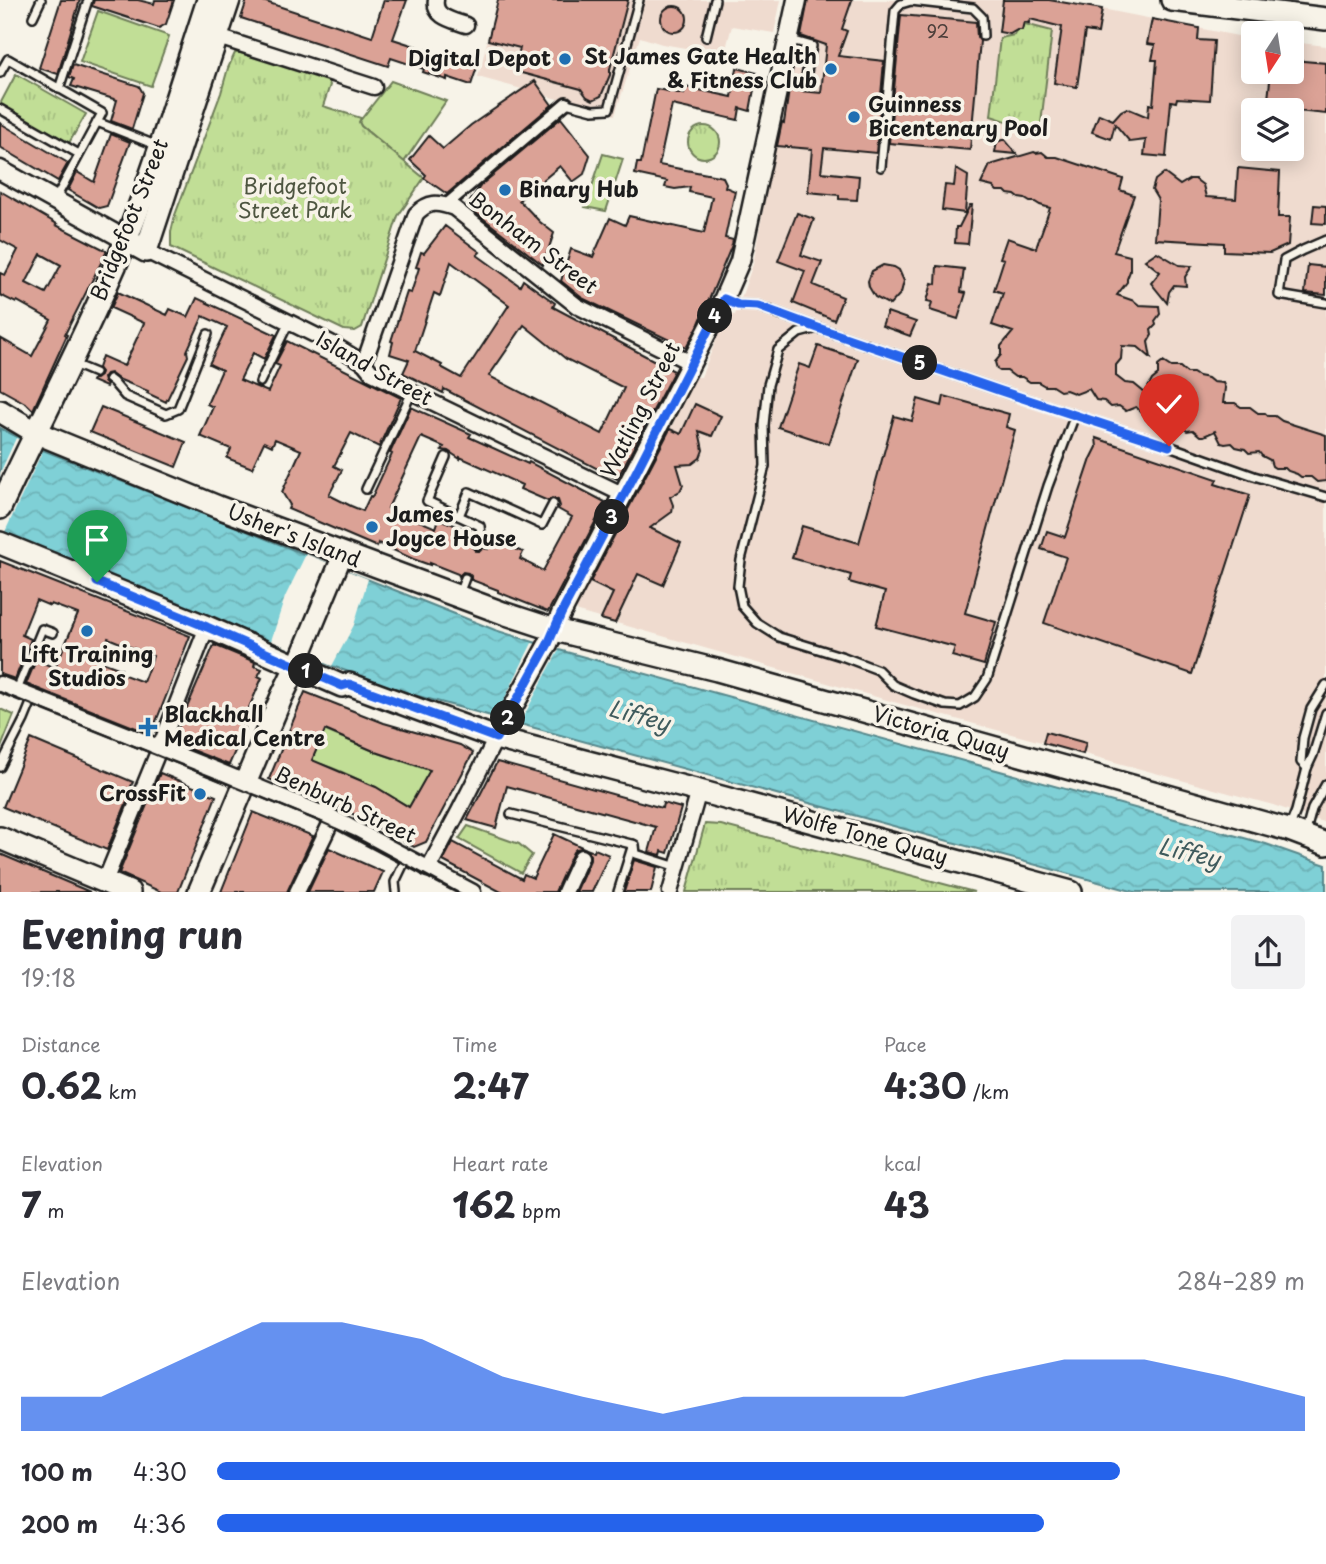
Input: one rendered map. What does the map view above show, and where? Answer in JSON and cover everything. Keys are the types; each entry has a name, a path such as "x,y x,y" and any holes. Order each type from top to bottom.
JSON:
{"main road":[{"name":"Bridgefoot Street","path":"0,508 71,362 126,240 160,147 208,0"},
{"name":"Bridgefoot Street","path":"146,251 229,0"},
{"path":"1172,0 1326,19"},
{"name":"Island Street","path":"126,240 146,251"},
{"name":"Usher's Island","path":"0,411 34,438 218,507 340,560 461,588 551,637"},
{"name":"Wolfe Tone Quay","path":"0,543 207,627 299,660 342,686 349,684 699,791 1071,892"},
{"name":"Victoria Quay","path":"551,637 717,670 1297,833 1326,844"},
{"path":"199,892 299,660"},
{"path":"0,838 129,892"}],"street":[{"path":"436,0 435,7 439,14 466,25"},
{"name":"Watling Street","path":"500,730 624,495 724,299 740,261 797,0"},
{"path":"218,37 374,88"},
{"path":"446,205 566,103"},
{"path":"0,170 126,240"},
{"name":"Bonham Street","path":"364,363 416,214 424,206 439,203 454,208 533,264 577,306 691,363"},
{"name":"Island Street","path":"146,251 331,343 364,363 372,373 568,475 624,495"},
{"path":"299,660 340,560"},
{"path":"104,881 207,627"},
{"name":"Benburb Street","path":"0,684 333,818 473,892"},
{"path":"428,869 500,730"},
{"path":"670,892 699,791"},
{"path":"297,892 333,818"},
{"path":"565,892 581,857"}],"lane":[{"path":"33,17 41,0"},
{"path":"59,89 88,0"},
{"path":"566,103 593,110 609,109 639,0"},
{"path":"706,37 715,0"},
{"path":"881,167 895,11 901,4 911,1 940,2 973,8 982,16 983,36"},
{"path":"788,39 812,46 805,82"},
{"path":"0,73 8,59 102,113 54,201"},
{"path":"0,109 79,154"},
{"path":"97,122 160,147"},
{"path":"1326,240 1284,260 1279,295 1326,303"},
{"path":"724,299 738,305 758,306 1254,476 1326,497"},
{"path":"260,383 289,322"},
{"path":"818,328 799,333 778,350 768,385 764,425 765,466 741,560 738,586 742,606 757,623 779,637 878,670 893,685 945,705 960,706 975,697 987,679 1048,486 1075,415"},
{"path":"109,379 125,396 166,414 178,409 208,334"},
{"path":"71,362 95,373"},
{"path":"366,489 412,392"},
{"path":"446,457 427,501 480,526 478,545"},
{"path":"459,516 469,492 542,525 553,504"},
{"path":"17,691 41,629 52,633"},
{"path":"1307,768 1301,762 1303,738 1311,709 1326,685"},
{"path":"0,767 33,698"},
{"path":"1297,833 1296,811 1326,713"},
{"path":"1297,833 1326,784"},
{"path":"511,814 633,844 636,854 677,867"},
{"path":"618,892 633,844"},
{"path":"396,892 395,882 407,857"}],"shaded area":[{"path":"498,0 781,0 774,33 732,26 725,52 692,44 691,49 662,44 640,37 615,115 478,77"},
{"path":"805,0 1047,0 1102,9 1241,37 1241,84 1304,84 1304,43 1326,46 1326,823 1273,805 901,704 578,612 575,606 621,514 673,423 695,377 701,377 726,316 735,315 753,264 777,146 779,122 785,123"}],"green space":[{"path":"98,11 169,36 151,86 80,62"},
{"path":"1021,23 1052,31 1040,132 991,116 1000,38 1014,35"},
{"name":"Bridgefoot Street Park","path":"235,53 245,53 327,79 330,85 323,106 361,118 361,126 424,178 398,216 362,327 355,331 344,330 171,247 175,215"},
{"path":"16,74 86,114 69,143 0,104"},
{"path":"391,81 446,101 404,162 359,122"},
{"path":"704,126 715,131 720,142 715,153 704,158 693,153 688,142 693,131"},
{"path":"603,154 623,159 606,211 585,207"},
{"path":"0,709 14,715 0,750"},
{"path":"319,728 376,752 443,775 423,814 354,778 311,761 321,738"},
{"path":"705,824 721,825 974,892 686,892"},
{"path":"468,826 519,844 532,855 521,873 459,839"}],"water":[{"name":"Liffey","path":"0,428 43,450 495,630 559,650 1266,844 1326,865 1326,892 1135,892 407,693 332,666 0,532"}],"pier":[{"path":"16,438 43,450 4,534 0,532 0,473"},
{"path":"306,554 368,579 354,625 332,666 271,641 285,597"},
{"path":"532,643 559,650 520,723 496,716"}],"building":[{"path":"61,0 80,0 58,74 39,68"},
{"path":"94,0 138,0 154,4 155,0 174,0 166,24 159,28 92,6"},
{"path":"247,0 260,0 372,37 384,0 407,0 393,39 430,51 429,54 477,67 471,85 423,72 424,69 391,58 388,66 241,18"},
{"name":"Digital Depot","path":"498,0 628,0 610,75 601,96 593,100 581,89 514,71 520,48 488,40"},
{"path":"808,0 852,0 842,29 847,31 838,56 884,61 876,153 824,148 821,172 859,176 857,200 808,192 812,149 777,146 789,90 821,93 826,45 801,36"},
{"path":"1003,0 1049,0 1102,9 1098,33 1085,31 1077,87 1054,83 1062,27 1030,19 1029,23 1024,22 1022,30 1010,34 999,32"},
{"path":"674,6 683,10 687,19 683,28 674,32 665,28 661,19 665,10"},
{"path":"901,15 976,22 977,37 980,41 970,150 889,143"},
{"path":"1152,19 1199,28 1198,40 1214,41 1210,100 1177,98 1176,102 1171,101 1166,157 1144,155 1146,140 1130,142 1115,124 1111,139 1092,132 1099,114 1113,120 1127,108 1148,117 1149,104 1153,105 1157,60 1152,60 1155,45 1147,44"},
{"path":"1304,61 1326,63 1326,114 1304,112 1304,98 1268,98 1270,84 1304,84"},
{"path":"73,65 139,86 143,93 132,129 111,121 117,100 71,86 74,79 69,77"},
{"path":"737,68 757,73 750,111 740,108 738,120 672,105 659,165 723,177 725,187 735,191 725,238 733,240 732,245 686,348 582,298 561,281 571,249 593,257 610,218 625,225 629,216 704,233 712,197 689,192 690,187 665,187 667,181 635,174 637,163 641,163 656,89 684,94 685,87 732,97"},
{"name":"Binary Hub","path":"535,81 552,105 447,194 424,178 426,175 410,160 429,136 443,149 471,125"},
{"name":"Binary Hub","path":"561,118 590,155 584,174 573,182 560,166 519,200 554,233 543,265 467,206 481,185"},
{"path":"0,123 68,163 58,181 0,147"},
{"path":"111,134 130,142 107,206 99,208 68,190 77,172 94,182"},
{"path":"1002,140 1017,154 995,152 997,142"},
{"path":"1042,152 1048,157 1057,157 1123,179 1120,190 1134,195 1114,252 1130,256 1127,282 1117,295 1139,305 1159,306 1160,314 1148,342 1151,358 1138,347 1122,346 1121,359 1116,365 1116,376 1125,383 1134,384 1145,393 1158,375 1158,366 1163,362 1171,367 1180,367 1187,373 1223,383 1223,403 1250,407 1258,413 1275,416 1282,421 1326,435 1326,481 1317,482 1311,477 1301,477 1285,468 1275,468 1270,460 1259,452 1249,453 1232,443 1221,443 1215,431 1200,436 1193,430 1187,431 1180,426 1173,426 1166,420 1160,421 1153,416 1145,416 1136,407 1126,411 1119,406 1111,407 1104,401 1096,400 1089,389 1076,394 1060,391 997,369 995,362 1001,355 1001,346 1013,332 992,325 1003,293 994,290 1004,259 1000,258 1007,238 1036,248 1050,208 981,184 990,165"},
{"path":"1238,168 1280,172 1278,217 1290,217 1288,245 1270,253 1224,251 1224,243 1155,239 1158,200 1152,190 1155,180 1164,173 1180,185 1195,179 1203,185 1206,197 1236,199"},
{"path":"956,169 968,176 965,213 942,210 945,185 954,186"},
{"path":"0,191 56,225 107,251 65,334 67,335 33,410 0,389 0,338 32,356 51,320 0,295 0,273 5,275 18,250 0,240","holes":["41,254 61,265 46,293 26,283"]},
{"path":"970,205 968,244 955,243 956,227 959,227"},
{"path":"1314,205 1326,206 1326,224 1312,223"},
{"path":"797,213 814,219 801,255 822,262 813,285 843,297 834,320 793,303 805,271 778,261"},
{"path":"445,226 480,252 477,255 520,286 523,280 555,303 553,307 674,371 617,479 444,389 443,393 403,373 409,360 390,354 391,341 407,292 411,293 421,252 424,253","holes":["451,262 509,305 461,378 415,351 434,293 440,296","524,325 566,359 624,388 602,434 489,376"]},
{"path":"1157,252 1179,265 1192,266 1185,277 1186,286 1174,285 1169,292 1167,303 1151,283 1160,272 1145,260"},
{"path":"883,265 899,270 904,281 901,293 890,305 875,297 869,287 872,271"},
{"path":"1308,265 1326,267 1326,295 1305,293"},
{"path":"937,266 964,269 961,292 966,293 958,319 930,310 932,302 927,301 932,283 936,284"},
{"path":"118,292 167,315 170,309 188,317 197,298 276,335 264,359 253,353 240,380 268,392 280,366 275,364 287,341 401,398 379,447 351,433 334,466 342,470 329,495 363,511 392,454 390,453 411,407 471,434 469,437 528,464 529,462 605,502 548,612 471,580 468,573 463,572 459,576 378,543 377,547 288,509 290,505 282,492 301,450 275,439 272,446 264,442 252,468 227,458 231,449 200,436 213,407 207,404 222,370 209,364 227,327 203,316 166,402 110,373 103,378 106,387 92,381 100,376 98,368 102,356 124,366 144,323 111,308","holes":["421,437 444,447 442,450 460,459 522,485 520,489 548,501 552,498 558,500 558,509 572,517 543,571 520,559 523,552 492,540 488,549 476,551 472,543 466,541 470,531 439,519 436,528 388,508"]},
{"path":"887,312 916,322 910,336 882,326"},
{"path":"818,346 858,359 829,444 778,427 799,364 810,368"},
{"path":"944,396 1009,414 1006,427 1015,430 965,613 996,622 984,665 952,656 955,647 876,626 885,592 849,582 851,575 792,558 802,526 859,543 894,416 912,421 918,399 942,406"},
{"path":"695,404 721,416 712,436 699,431 703,450 700,458 692,464 677,465 683,485 680,491 670,497 672,512 650,528 681,543 663,585 638,574 615,623 601,619 613,593 590,582 670,429 681,434"},
{"path":"101,407 186,442 176,467 90,432"},
{"path":"1096,438 1217,479 1215,484 1250,495 1192,674 1044,623 1066,557 1041,549 1047,531 1065,537 1097,447"},
{"path":"0,561 190,636 151,734 26,684 36,660 55,668 78,614 36,600 22,635 31,639 15,679 0,674","holes":["108,638 153,656 143,682 119,673 121,669 99,661"]},
{"path":"214,645 255,662 254,666 262,669 258,676 262,678 241,726 245,728 229,765 172,742"},
{"path":"305,692 384,723 460,745 473,753 426,842 414,847 351,813 269,779","holes":["325,730 376,752 430,770 409,807 376,787 312,760"]},
{"path":"1046,732 1086,743 1083,754 1043,743"},
{"path":"31,739 133,782 107,850 3,807"},
{"path":"497,762 662,808 663,803 681,808 668,853 662,851 661,855 649,852 656,827 507,786 496,828 467,820"},
{"path":"160,773 216,796 178,892 161,892 119,873"},
{"path":"253,812 313,836 287,892 221,892"},
{"path":"554,834 584,848 573,852 555,892 501,892 443,861 453,842 522,879 524,874 533,878"},
{"path":"329,848 383,872 374,892 308,892"},
{"path":"586,849 594,852 595,849 609,855 592,892 576,892 590,860"},
{"path":"0,854 90,892 0,892"},
{"path":"634,860 657,867 651,892 624,892"}],"tram line":[{"path":"0,692 319,821 355,837 457,892"}],"place":[{"name":"Digital Depot","path":"565,59"},
{"name":"St James Gate Health & Fitness Club","path":"831,69"},
{"name":"Guinness Bicentenary Pool","path":"854,117"},
{"name":"Binary Hub","path":"505,190"},
{"name":"James Joyce House","path":"372,527"},
{"name":"Lift Training Studios","path":"87,631"},
{"name":"Blackhall Medical Centre","path":"148,727"},
{"name":"CrossFit","path":"200,794"}],"route":[{"path":"97,582 342,686 349,684 496,738 548,644 724,299 738,305 758,306 1001,391 1169,446"}]}
